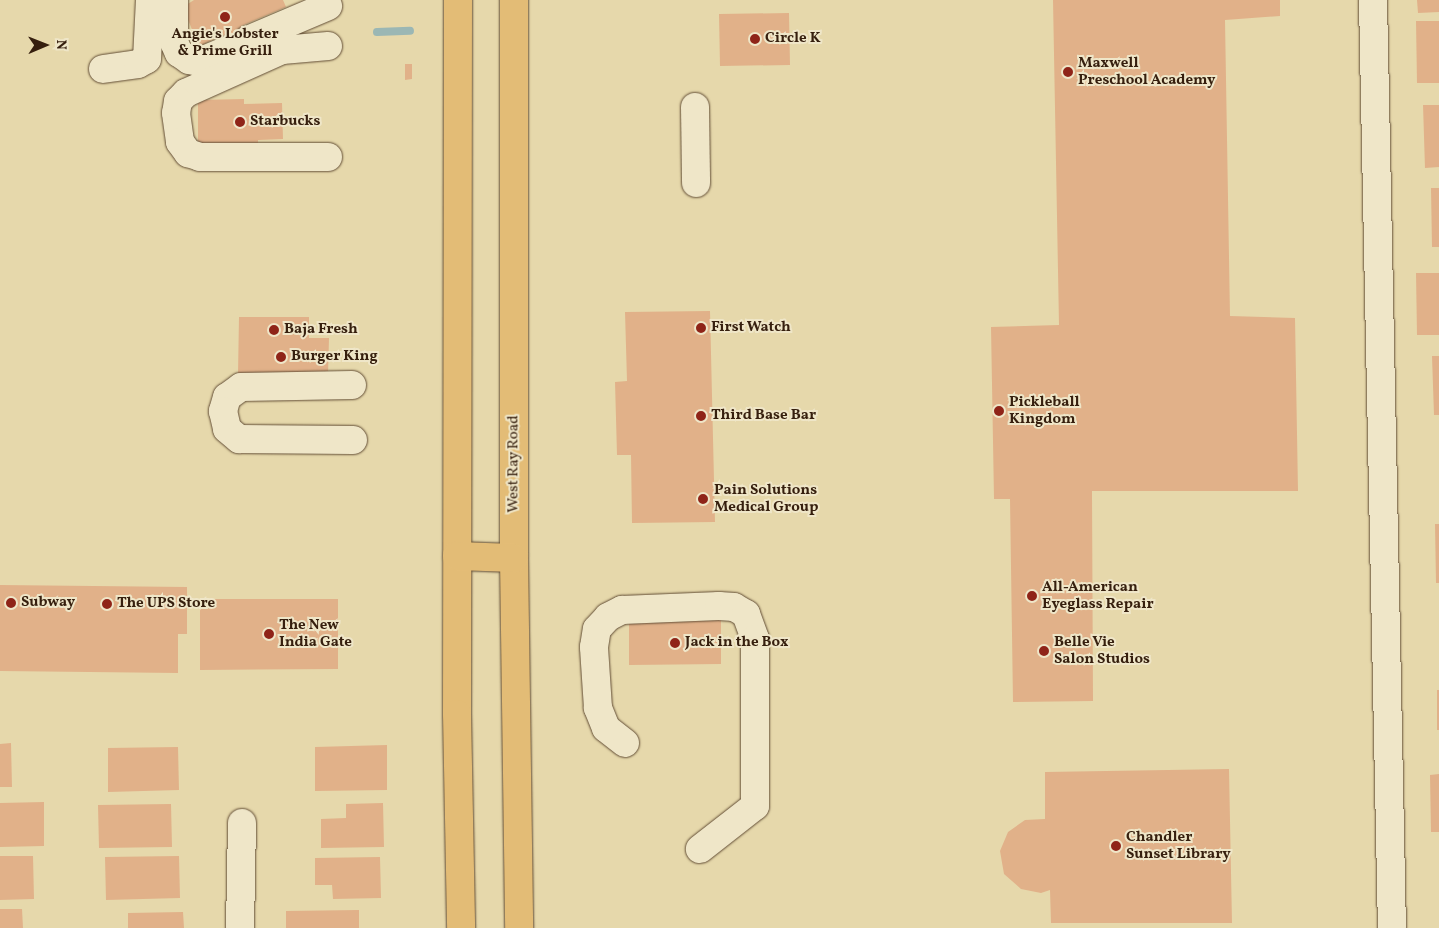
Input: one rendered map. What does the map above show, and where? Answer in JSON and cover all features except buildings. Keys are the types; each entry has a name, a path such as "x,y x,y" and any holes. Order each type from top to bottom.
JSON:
{"main road":[{"path":"458,0 457,556 461,928"},
{"name":"West Ray Road","path":"514,0 514,558 519,928"},
{"path":"457,556 514,558"}],"street":[{"path":"103,69 138,64 147,59 150,0"},
{"path":"174,0 174,42 179,53 189,60 199,62 328,6"},
{"path":"1373,0 1392,928"},
{"path":"328,46 282,50 186,94 178,101 176,113 180,142 188,153 200,157 328,157"},
{"path":"694,107 696,183"},
{"path":"352,385 241,387 227,397 223,411 227,429 239,440 352,440"},
{"path":"625,743 606,728 598,708 594,647 597,629 608,616 622,610 720,606 734,607 746,614 755,640 755,806 700,849"},
{"path":"240,928 242,823"}],"waterway":[{"path":"377,32 410,31"}],"place":[{"name":"Angie's Lobster & Prime Grill","path":"225,17"},
{"name":"Circle K","path":"755,39"},
{"name":"Maxwell Preschool Academy","path":"1068,72"},
{"name":"Starbucks","path":"240,122"},
{"name":"First Watch","path":"701,328"},
{"name":"Baja Fresh","path":"274,330"},
{"name":"Burger King","path":"281,357"},
{"name":"Pickleball Kingdom","path":"999,411"},
{"name":"Third Base Bar","path":"701,416"},
{"name":"Pain Solutions Medical Group","path":"703,499"},
{"name":"All-American Eyeglass Repair","path":"1032,596"},
{"name":"Subway","path":"11,603"},
{"name":"The UPS Store","path":"107,604"},
{"name":"The New India Gate","path":"269,634"},
{"name":"Jack in the Box","path":"675,643"},
{"name":"Belle Vie Salon Studios","path":"1044,651"},
{"name":"Chandler Sunset Library","path":"1116,846"}]}
